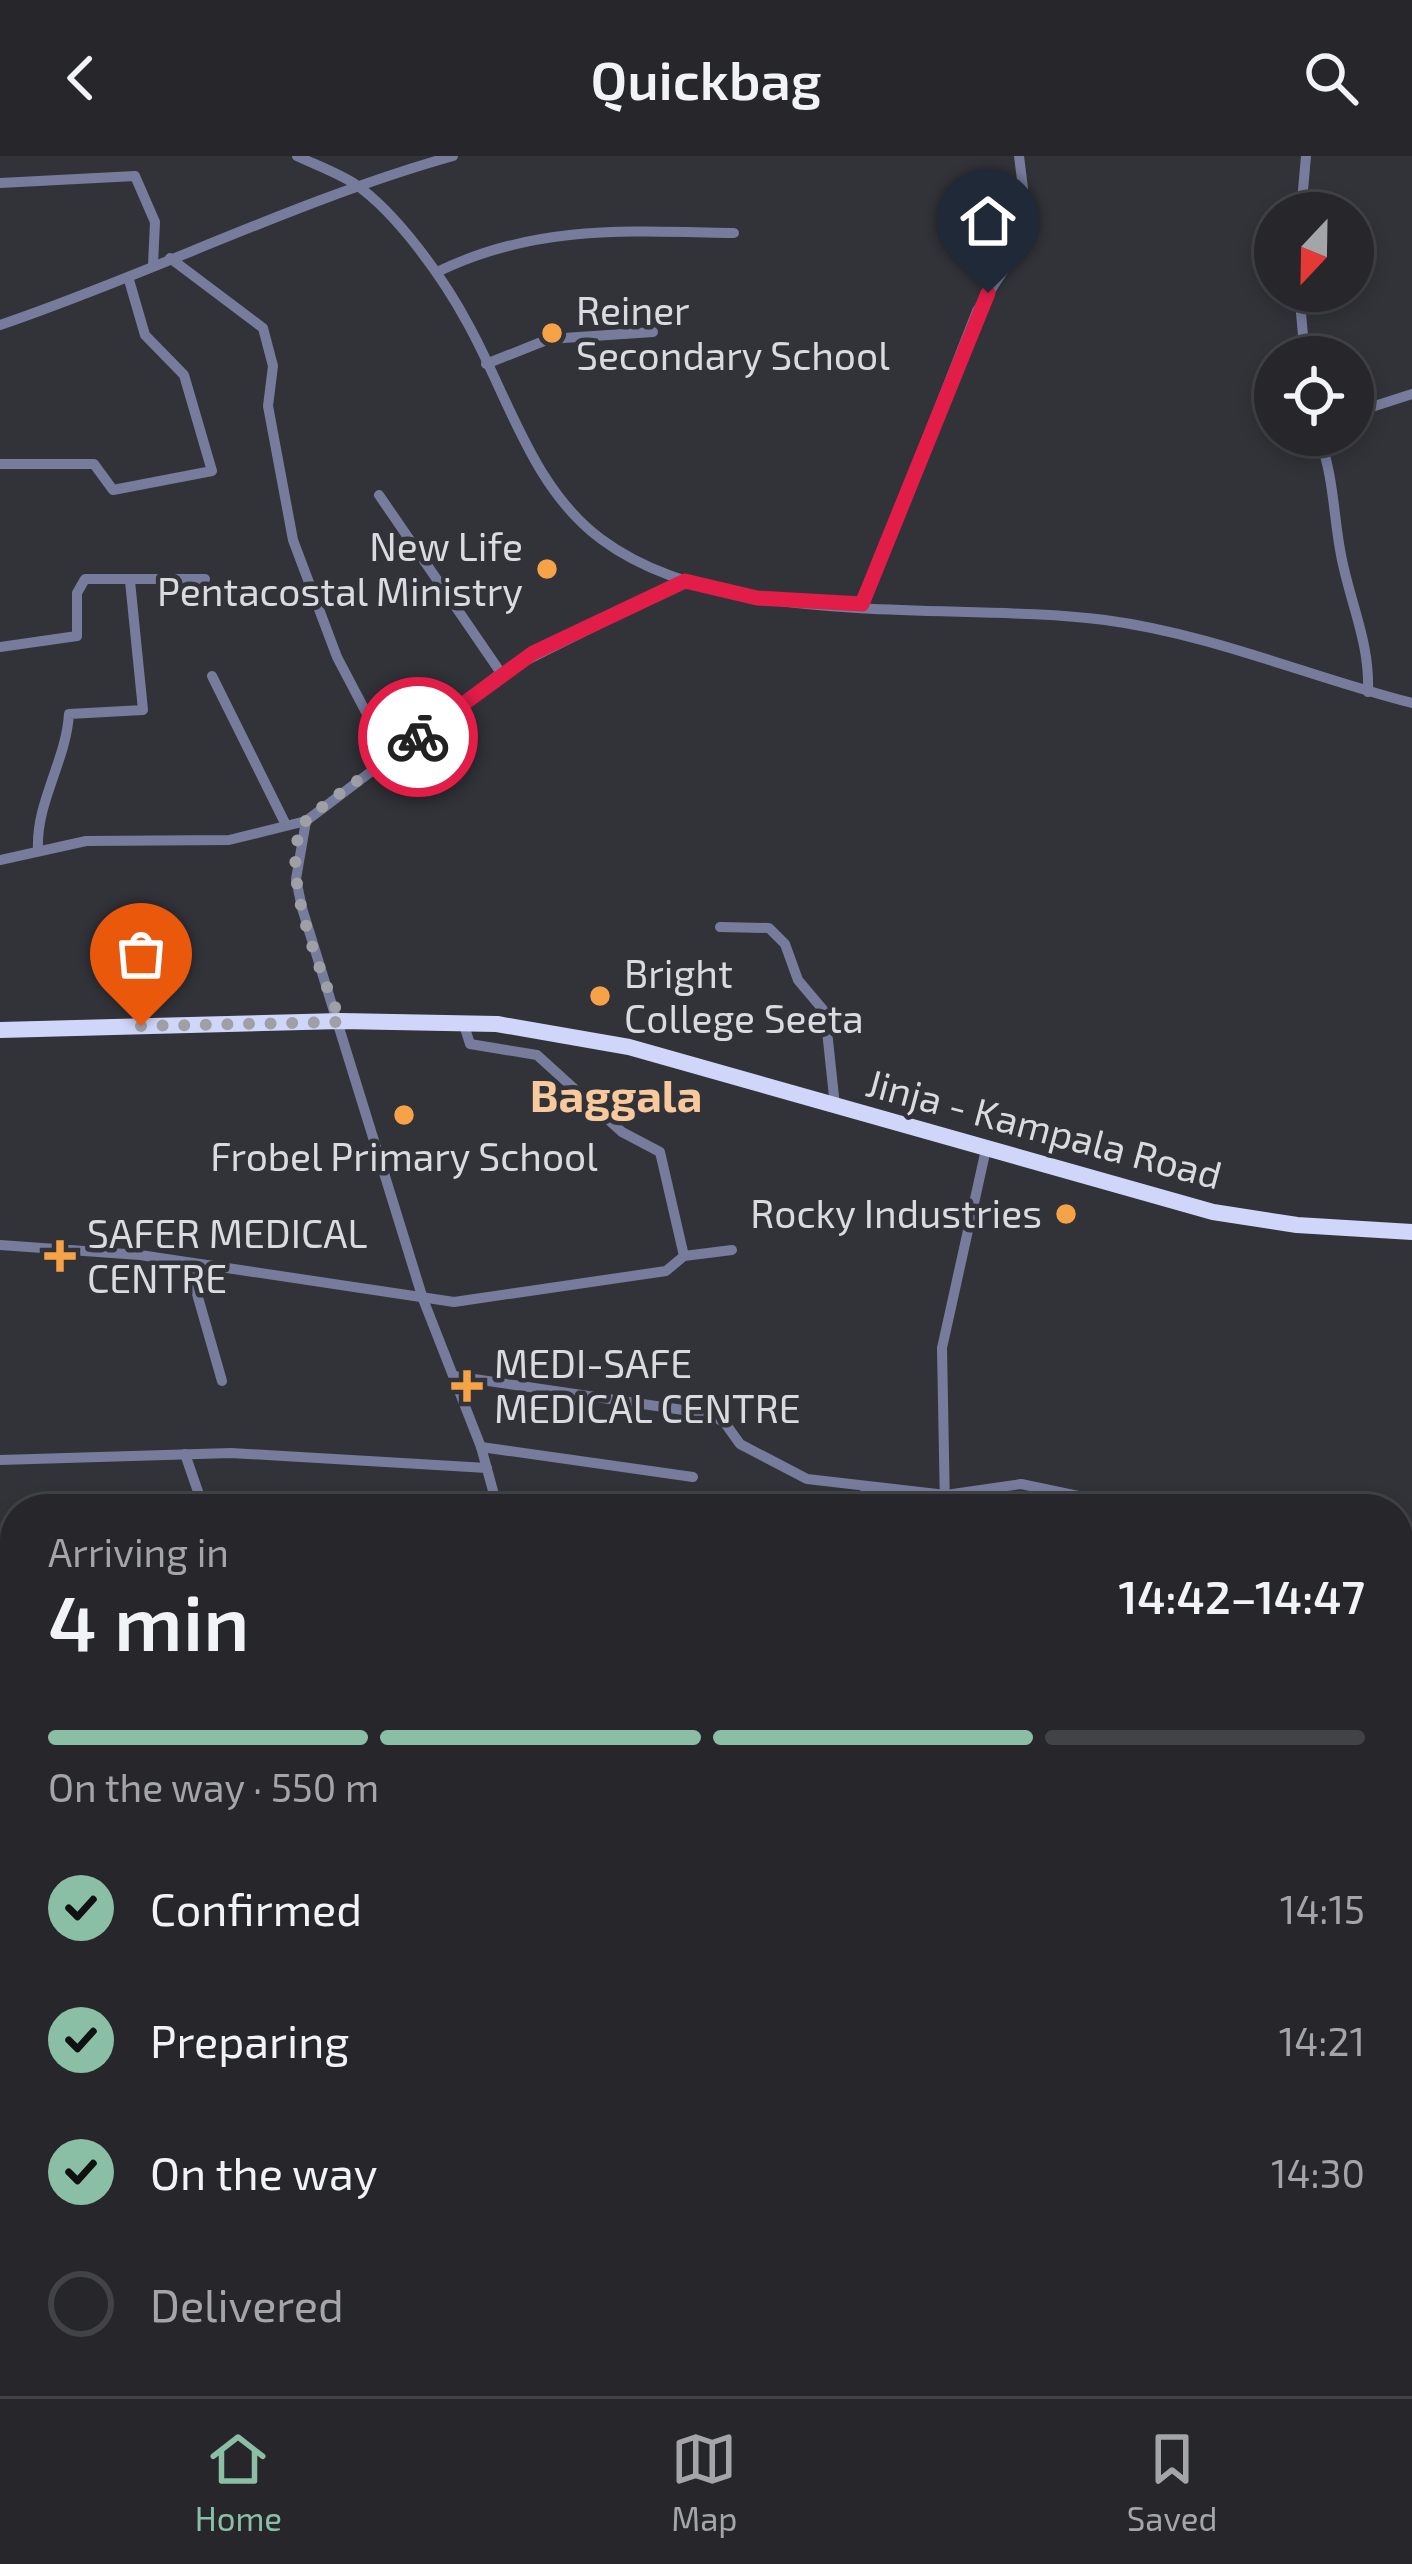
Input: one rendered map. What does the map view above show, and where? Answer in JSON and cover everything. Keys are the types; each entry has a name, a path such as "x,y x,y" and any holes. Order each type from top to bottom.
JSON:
{"highway":[{"name":"Jinja - Kampala Road","path":"0,1032 341,1022 532,1028 629,1047 1213,1212 1297,1225 1412,1232"}],"street":[{"path":"298,156 362,183 437,272 531,453 572,513 631,559 685,581 757,598 1107,620 1180,634 1412,703"},
{"path":"0,326 129,280 153,265 362,183 453,156"},
{"path":"862,604 977,311 1007,265 1024,196 1019,156"},
{"path":"1306,156 1306,192"},
{"path":"0,183 135,176 155,222 153,265"},
{"path":"437,272 471,256 554,233 734,233"},
{"path":"170,258 263,328 271,347 268,406 289,526 337,657 390,758"},
{"path":"0,464 94,464 113,490 212,471 184,375 145,335 129,280"},
{"path":"486,364 549,339 653,332"},
{"path":"1374,406 1412,394"},
{"path":"1324,456 1334,494 1343,567 1368,647 1368,692"},
{"path":"379,495 501,673"},
{"path":"0,647 77,636 79,584 85,579 205,579"},
{"path":"38,849 41,817 66,747 70,712 143,710 130,581"},
{"path":"0,860 38,849 142,838 229,840 306,821 501,673 685,581"},
{"path":"212,676 285,823"},
{"path":"306,821 296,878 424,1299 481,1447 494,1494"},
{"path":"720,927 769,928 785,944 798,980 829,1022 835,1106"},
{"path":"464,1025 470,1044 537,1055 622,1132 661,1152 684,1256"},
{"path":"946,1494 942,1348 986,1149"},
{"path":"0,1245 140,1255 189,1267 454,1302 640,1276 666,1271 684,1256 732,1250"},
{"path":"189,1267 222,1381"},
{"path":"454,1376 710,1414 725,1423 740,1444 793,1474 936,1494"},
{"path":"481,1447 693,1478"},
{"path":"185,1454 199,1494"},
{"path":"0,1460 316,1455 487,1468"},
{"path":"953,1494 1022,1484 1069,1494"},
{"path":"865,1494 866,1487"}],"way so far":[{"path":"141,1026 341,1022 302,908 296,878 299,846 306,821 418,737"}],"place":[{"name":"Reiner Secondary School","path":"552,333"},
{"name":"New Life Pentacostal Ministry","path":"547,569"},
{"name":"Bright College Seeta","path":"600,996"},
{"name":"Frobel Primary School","path":"404,1115"},
{"name":"Rocky Industries","path":"1066,1214"},
{"name":"SAFER MEDICAL CENTRE","path":"60,1256"},
{"name":"MEDI-SAFE MEDICAL CENTRE","path":"467,1386"}],"district":[{"name":"Baggala","path":"616,1096"}],"route":[{"path":"418,737 533,653 685,581 757,598 862,604 988,293"}]}
